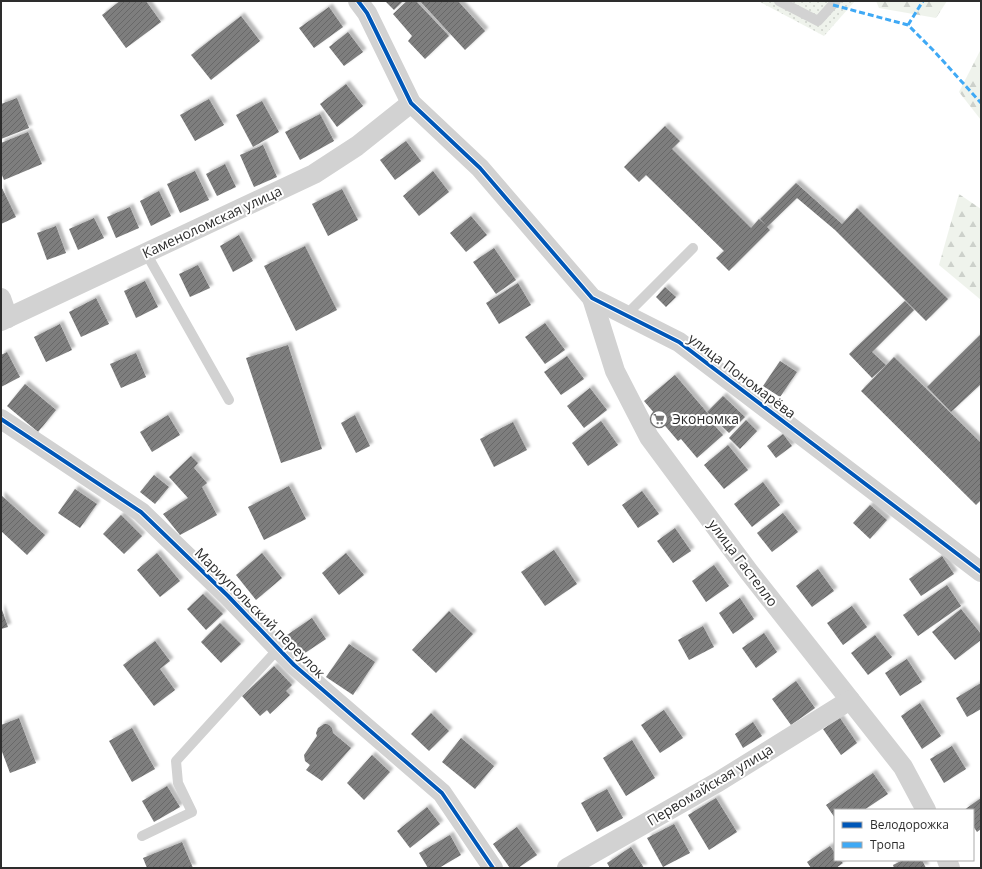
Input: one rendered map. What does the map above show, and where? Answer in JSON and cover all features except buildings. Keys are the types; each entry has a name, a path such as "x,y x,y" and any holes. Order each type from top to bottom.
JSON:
{"street":[{"name":"улица Пономарёва","path":"358,1 368,13 411,103 480,168 592,298 679,342 981,572"},
{"name":"Каменоломская улица","path":"4,320 314,174 357,146 411,103"},
{"path":"1,298 4,320"},
{"name":"улица Гастелло","path":"592,298 615,371 649,438 749,572 903,767 925,809"},
{"name":"Мариупольский переулок","path":"1,420 141,512 228,596 294,665 442,793 493,868"},
{"name":"Первомайская улица","path":"567,868 718,782 850,700"}],"lane":[{"path":"779,1 818,21 836,1"},
{"path":"626,315 693,248"},
{"path":"146,253 229,400"},
{"path":"142,836 192,812 178,783 176,761 278,649"}],"green space":[{"path":"758,1 855,1 824,36"},
{"path":"876,1 947,1 936,18 879,8"},
{"path":"981,49 981,120 959,92"},
{"path":"959,194 981,209 981,300 939,265"}],"marked path":[{"path":"908,25 923,1"},
{"path":"833,5 908,25 934,51 981,103"}],"cycle path":[{"path":"358,1 367,13 411,103 480,168 592,298 679,342 981,572"},
{"path":"1,419 141,512 228,596 294,665 442,793 493,868"}],"place":[{"name":"Экономка","path":"659,419"}]}
